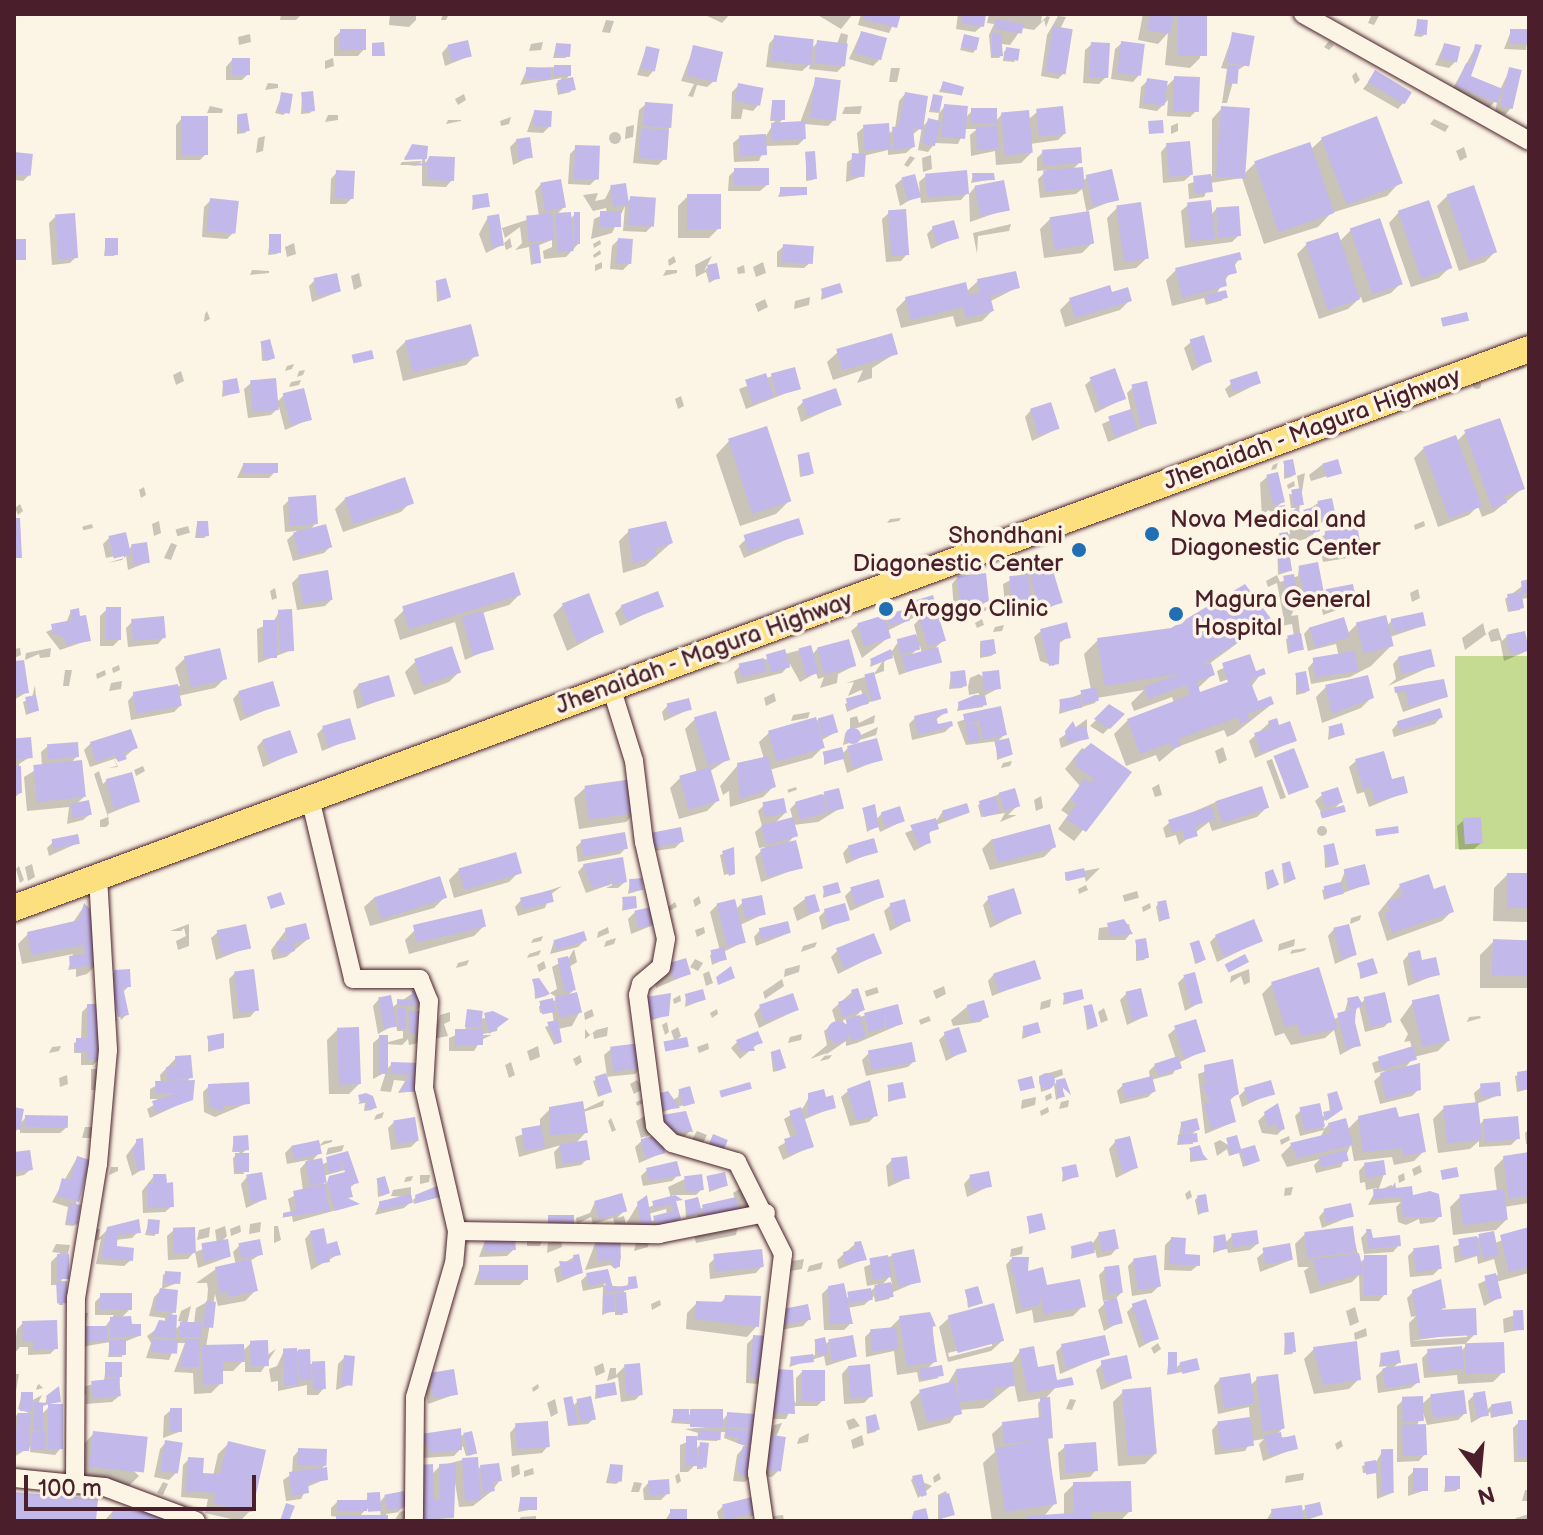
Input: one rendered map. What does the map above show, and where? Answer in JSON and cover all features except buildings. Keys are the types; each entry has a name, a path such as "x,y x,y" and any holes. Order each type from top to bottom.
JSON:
{"highway":[{"name":"Jhenaidah - Magura Highway","path":"14,908 1529,349"}],"street":[{"path":"1303,14 1529,141"},
{"path":"611,687 634,761 644,842 666,939 661,967 641,984 638,995 655,1126 672,1143 737,1162 766,1213 783,1254 757,1473 764,1521"},
{"path":"310,798 353,979 420,979 426,985 424,1088 457,1231 454,1263 415,1397 414,1521"},
{"path":"75,1484 76,1298 98,1164 108,1050 98,876"},
{"path":"457,1231 659,1234 766,1213"},
{"path":"14,1478 105,1487 196,1521"}],"green space":[{"path":"1455,656 1529,656 1529,849 1455,849"}],"place":[{"name":"Nova Medical and Diagonestic Center","path":"1152,534"},
{"name":"Shondhani Diagonestic Center","path":"1079,550"},
{"name":"Aroggo Clinic","path":"886,609"},
{"name":"Magura General Hospital","path":"1176,614"}]}
